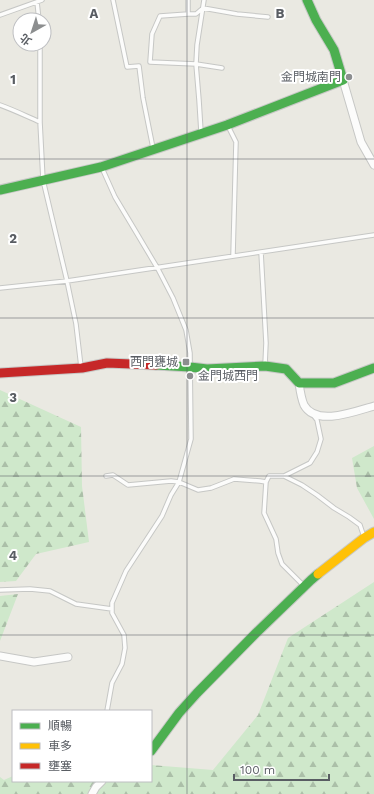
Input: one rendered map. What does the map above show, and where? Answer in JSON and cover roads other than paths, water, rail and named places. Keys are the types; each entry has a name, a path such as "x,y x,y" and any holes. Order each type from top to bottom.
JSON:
{"street":[{"path":"307,0 316,20 334,50 362,142 374,165"},
{"path":"0,190 101,167 227,125 343,80"},
{"path":"0,374 82,368 107,364 207,369 265,366 286,369 299,383 304,406 312,413 328,417 374,406"},
{"path":"299,383 334,383 374,368"},
{"path":"152,750 154,749 179,713 197,692 256,633 311,580 364,538 374,532"},
{"path":"0,656 34,662 68,657"},
{"path":"92,794 101,782"}],"lane":[{"path":"0,15 42,0"},
{"path":"113,0 127,67 139,66 143,98 153,149"},
{"path":"188,0 188,14"},
{"path":"201,133 196,64 197,45 204,0"},
{"path":"37,2 38,12"},
{"path":"203,8 196,14 160,16 152,34 150,62 196,64 222,68"},
{"path":"203,8 237,14 268,17"},
{"path":"40,52 40,122 43,180 76,324 82,368"},
{"path":"0,105 40,122"},
{"path":"227,125 236,142 233,255"},
{"path":"101,167 115,197 174,298 186,330 190,353 190,440 179,482 171,495 162,516 126,570 112,603 112,613 124,635 125,648 122,664 112,683 107,710"},
{"path":"0,288 67,281 374,235"},
{"path":"261,252 266,343 265,366"},
{"path":"284,476 310,463 317,452 321,439 317,420 312,413"},
{"path":"106,476 113,475 128,485 171,481 179,482 198,490 211,488 234,479 266,482"},
{"path":"304,587 282,564 278,553 276,539 264,513 266,482 269,476 284,476 302,484 360,526 364,538"},
{"path":"0,590 30,589 50,591 76,604 112,609"}],"place":[{"name":"金門城南門","path":"349,77"},
{"name":"西門甕城","path":"186,362"},
{"name":"金門城西門","path":"190,376"}]}
